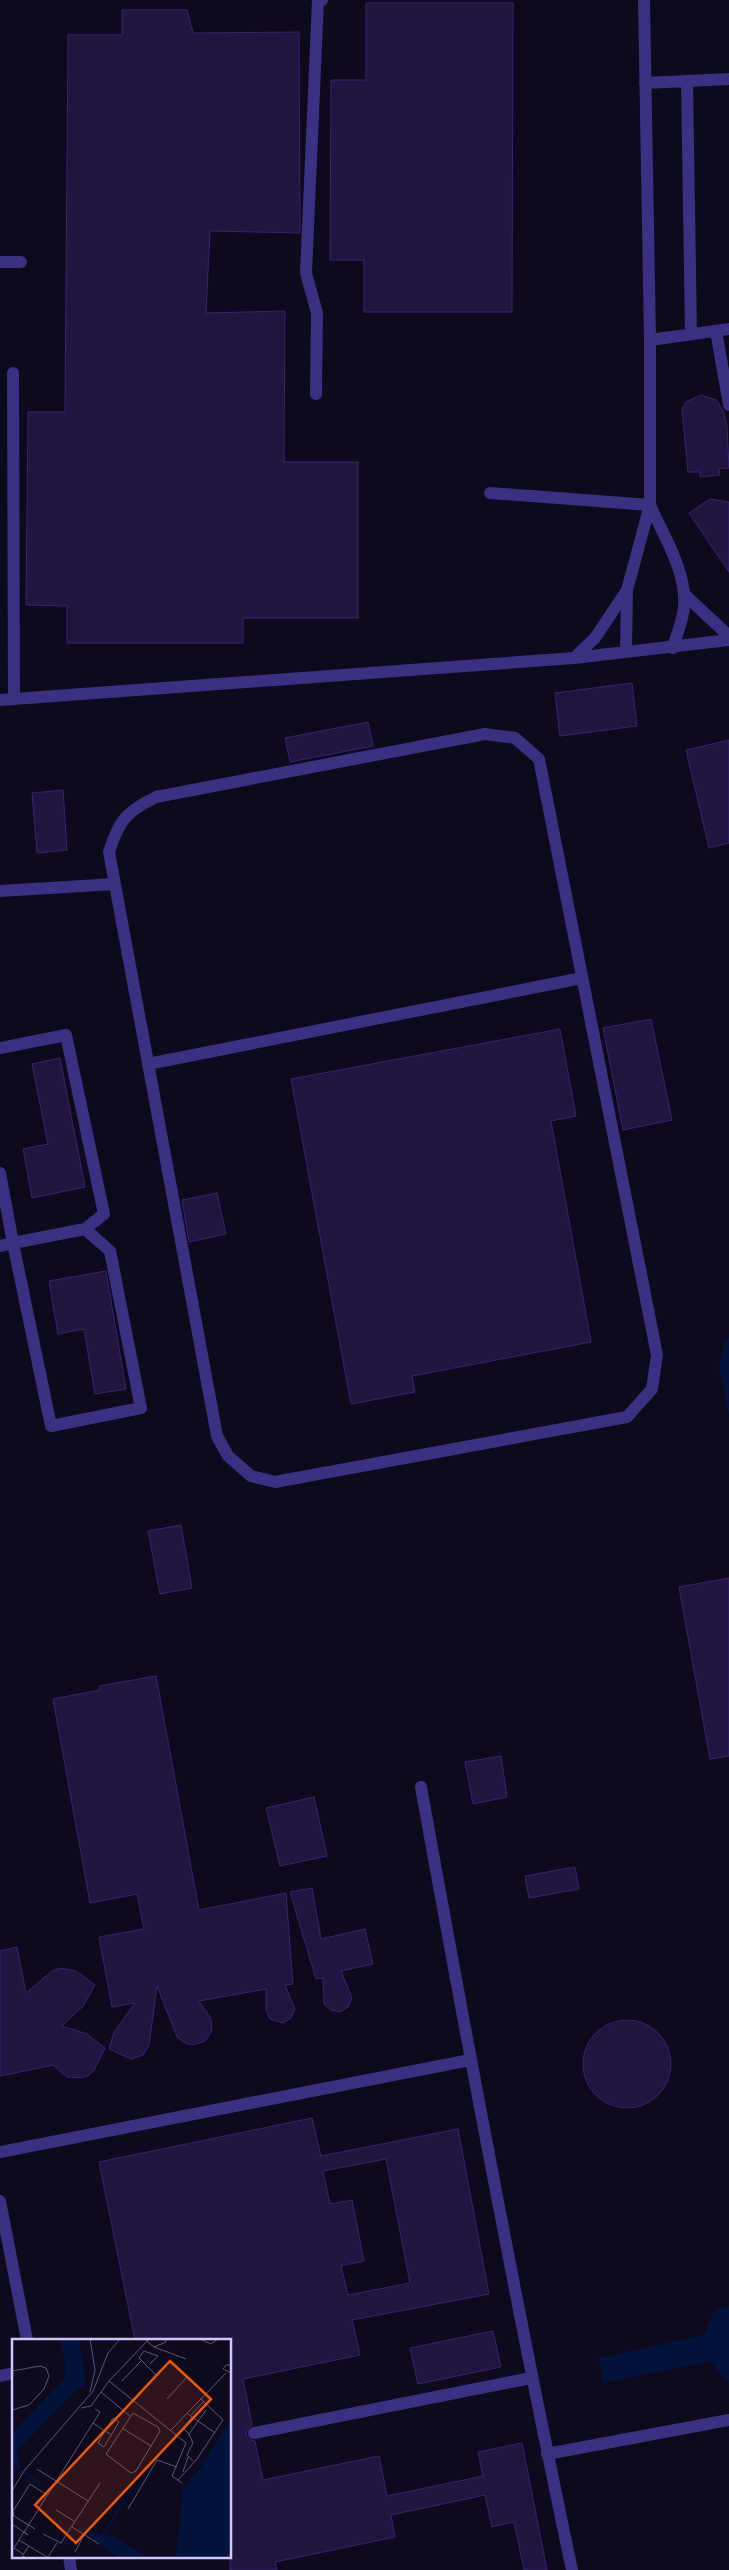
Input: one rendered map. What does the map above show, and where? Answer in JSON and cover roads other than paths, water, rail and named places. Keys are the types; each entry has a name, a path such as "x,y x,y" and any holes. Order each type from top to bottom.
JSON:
{"street":[{"path":"316,394 317,313 306,273 318,0 322,0"},
{"path":"626,652 627,590 650,505 650,340 644,0"},
{"path":"645,83 729,79"},
{"path":"687,81 691,334"},
{"path":"0,262 21,262"},
{"path":"650,340 723,330 729,404"},
{"path":"13,373 14,699"},
{"path":"490,493 650,505"},
{"path":"650,505 681,575 684,610 673,648"},
{"path":"574,658 595,638 627,590"},
{"path":"684,594 729,636"},
{"path":"0,700 574,658 729,640"},
{"path":"485,734 515,738 539,759 657,1355 652,1389 627,1417 275,1482 251,1476 228,1456 217,1436 115,884 109,852 117,827 134,808 156,797 485,734"},
{"path":"0,891 115,884"},
{"path":"148,1064 582,978"},
{"path":"0,1048 66,1035 104,1214 85,1229 0,1246"},
{"path":"0,1173 51,1426 141,1408 110,1251 85,1229"},
{"path":"421,1787 470,2060 531,2378 572,2570"},
{"path":"0,2152 470,2060"},
{"path":"0,2202 27,2339"},
{"path":"254,2433 531,2378"},
{"path":"547,2454 729,2420"}],"water":[{"path":"729,1337 729,1415 719,1368 725,1338"},
{"path":"729,2306 729,2384 710,2362 603,2383 599,2358 704,2335 715,2309"}]}
